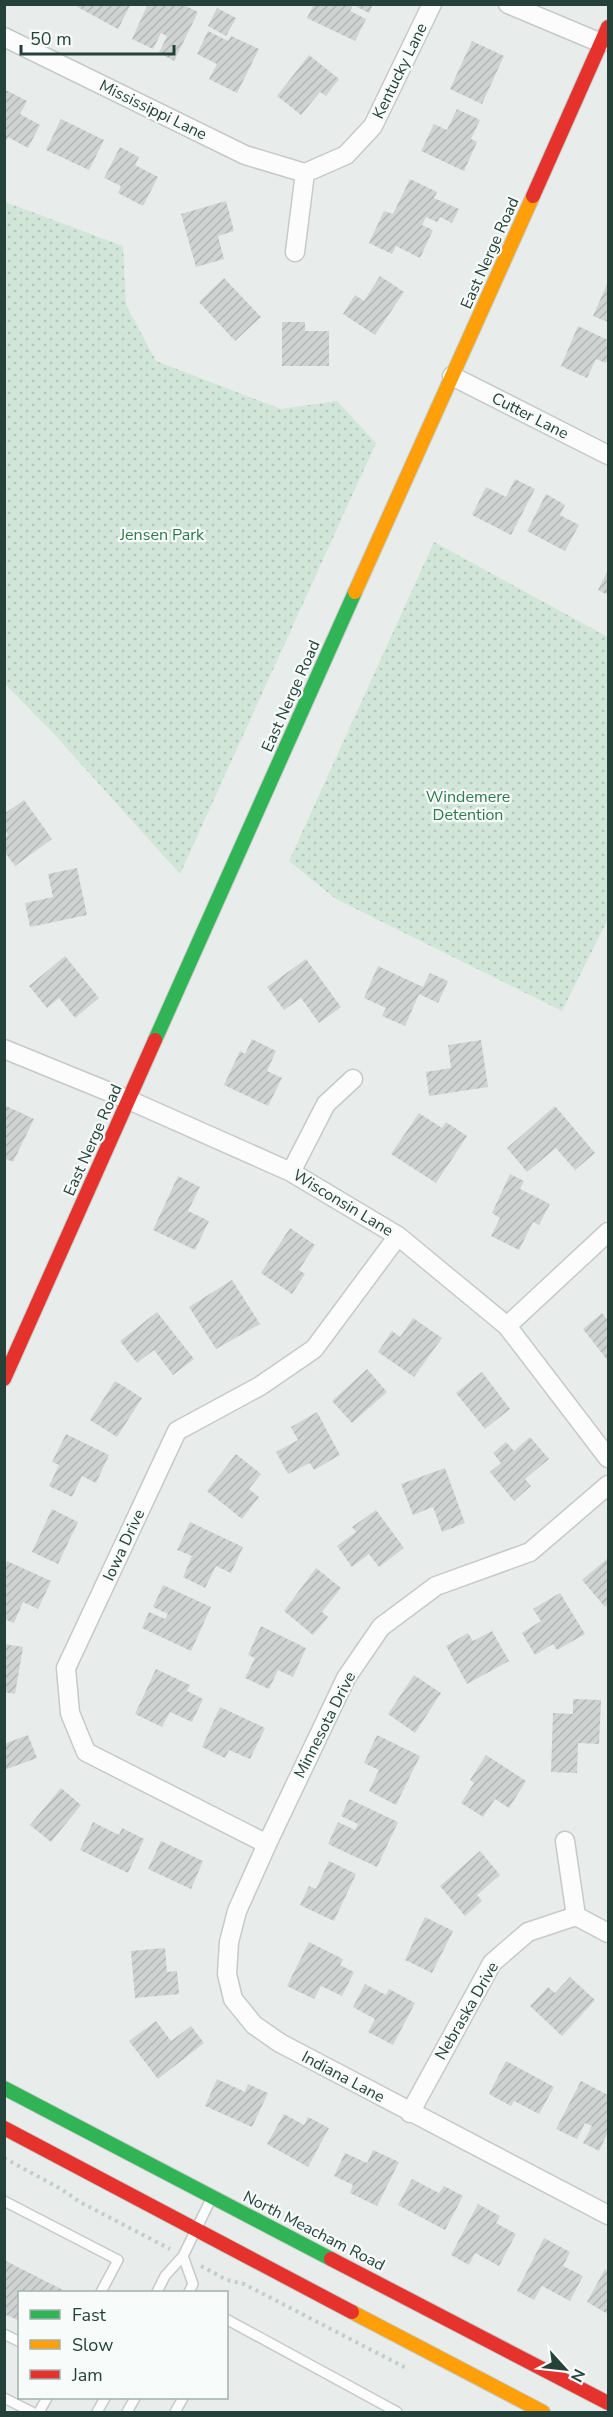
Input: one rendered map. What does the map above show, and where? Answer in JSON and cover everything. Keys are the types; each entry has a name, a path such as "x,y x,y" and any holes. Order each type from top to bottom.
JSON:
{"main road":[{"name":"East Nerge Road","path":"4,1379 605,35"},
{"name":"North Meacham Road","path":"4,2088 609,2403"},
{"path":"4,2128 543,2412"}],"street":[{"name":"Kentucky Lane","path":"305,173 346,155 373,126 432,4"},
{"path":"508,4 605,35"},
{"name":"Mississippi Lane","path":"4,37 244,156 305,173"},
{"path":"296,252 305,173"},
{"name":"Cutter Lane","path":"452,376 609,455"},
{"name":"Wisconsin Lane","path":"4,1049 129,1100 291,1172 398,1236 507,1326 609,1458"},
{"path":"291,1172 326,1104 353,1079"},
{"path":"507,1326 609,1232"},
{"name":"Iowa Drive","path":"267,1844 86,1752 69,1713 66,1668 177,1431 260,1386 314,1349 398,1236"},
{"name":"Minnesota Drive","path":"267,1844 346,1677 381,1627 436,1586 530,1552 609,1485"},
{"path":"565,1841 576,1916 609,1933"},
{"name":"Indiana Lane","path":"267,1844 237,1911 229,1942 227,1974 233,2000 255,2025 280,2043 410,2113 609,2215"},
{"name":"Nebraska Drive","path":"410,2113 492,1963 528,1932 576,1916"}],"lane":[{"path":"158,2291 165,2276 183,2256 213,2197"},
{"path":"4,2201 118,2260 102,2291"},
{"path":"183,2256 193,2284 190,2291"},
{"path":"228,2320 397,2412"},
{"path":"4,2334 18,2341"},
{"path":"4,2398 32,2412"}],"path":[{"path":"4,2158 156,2242"},
{"path":"212,2272 227,2280 244,2284 409,2370"}],"green space":[{"name":"Jensen Park","path":"5,202 123,246 126,305 156,361 281,409 337,401 376,443 180,874 54,734 5,684"},
{"name":"Windemere Detention","path":"434,542 608,637 608,919 562,1011 336,899 289,861"}],"building":[{"path":"72,4 131,4 118,29"},
{"path":"148,4 182,4 198,12 174,61 159,53 167,36 161,33 153,49 132,39"},
{"path":"314,4 373,4 369,13 353,5 350,11 366,19 355,41 307,18"},
{"path":"217,8 236,18 226,36 208,26"},
{"path":"208,31 228,41 231,36 259,49 237,93 209,79 217,64 197,54"},
{"path":"472,41 504,56 482,104 450,89"},
{"path":"309,55 339,79 326,96 320,92 301,115 277,96"},
{"path":"4,89 27,101 20,114 40,125 28,148 8,137 4,145"},
{"path":"457,109 480,120 471,139 477,142 464,171 421,151 434,124 447,130"},
{"path":"61,119 104,140 89,170 46,150"},
{"path":"120,147 139,157 135,165 158,177 143,206 118,193 121,186 104,178"},
{"path":"410,179 437,192 434,198 459,209 452,223 440,217 437,222 426,217 422,225 433,230 420,258 396,246 392,254 369,243 384,211 393,214"},
{"path":"226,201 234,231 218,236 224,259 196,267 181,214"},
{"path":"380,276 404,292 375,335 343,314 355,295 364,301"},
{"path":"224,278 261,317 235,341 199,302"},
{"path":"608,282 608,322 593,316"},
{"path":"282,322 305,322 305,331 329,331 329,366 282,366"},
{"path":"578,326 608,340 606,363 596,359 587,378 561,366"},
{"path":"515,479 535,489 511,535 472,515 486,487 506,497"},
{"path":"546,494 565,505 560,515 579,525 565,551 527,531"},
{"path":"608,570 608,595 598,590"},
{"path":"24,800 52,839 15,866 4,851 4,838 8,835 4,829 4,814"},
{"path":"77,868 87,915 30,927 25,903 53,897 48,874"},
{"path":"65,956 99,998 75,1018 59,998 47,1008 29,986"},
{"path":"306,959 341,1007 319,1023 301,998 284,1010 267,987"},
{"path":"378,966 423,987 430,973 448,981 438,1003 419,994 405,1026 382,1016 386,1008 364,998"},
{"path":"252,1039 276,1051 267,1071 282,1078 268,1106 224,1085 240,1051 245,1054"},
{"path":"481,1040 488,1087 429,1096 426,1072 451,1068 448,1045"},
{"path":"4,1105 34,1119 13,1162 4,1158"},
{"path":"555,1106 595,1153 575,1170 556,1148 527,1172 507,1148"},
{"path":"419,1113 442,1128 446,1122 467,1136 436,1183 391,1154"},
{"path":"510,1174 524,1181 520,1189 550,1204 539,1225 533,1222 519,1250 491,1236 500,1218 492,1213"},
{"path":"178,1176 200,1187 188,1211 209,1221 195,1250 153,1230"},
{"path":"290,1228 315,1245 299,1270 305,1274 292,1294 261,1273"},
{"path":"232,1280 260,1324 216,1349 189,1307"},
{"path":"157,1312 194,1359 173,1375 154,1350 137,1363 120,1341"},
{"path":"602,1313 608,1321 608,1361 583,1329"},
{"path":"413,1318 442,1338 414,1377 378,1352 392,1331 400,1337"},
{"path":"367,1369 387,1392 352,1423 332,1401"},
{"path":"482,1372 510,1409 485,1429 456,1393"},
{"path":"115,1381 142,1398 117,1437 90,1420"},
{"path":"317,1412 340,1455 314,1470 310,1463 288,1474 276,1452 298,1440 291,1427"},
{"path":"66,1434 109,1455 96,1483 82,1476 72,1497 49,1486 59,1465 52,1462"},
{"path":"530,1437 549,1459 525,1479 531,1486 514,1501 490,1472 501,1463 493,1453 506,1442 514,1451"},
{"path":"236,1454 261,1474 249,1489 259,1497 242,1519 207,1491"},
{"path":"445,1468 465,1523 442,1532 433,1507 413,1515 401,1484"},
{"path":"52,1509 78,1522 58,1564 32,1552"},
{"path":"376,1510 404,1548 379,1567 369,1554 352,1567 337,1546 356,1532 352,1527"},
{"path":"190,1522 243,1547 231,1573 216,1566 205,1588 183,1577 192,1556 177,1550"},
{"path":"608,1558 608,1604 605,1607 582,1580"},
{"path":"7,1561 51,1581 38,1609 23,1602 14,1623 4,1619 4,1567"},
{"path":"316,1568 341,1588 322,1612 328,1617 313,1635 284,1611"},
{"path":"163,1585 211,1607 191,1651 142,1628 149,1612 165,1619 168,1614 153,1607"},
{"path":"560,1593 585,1634 557,1650 553,1644 535,1655 522,1633 541,1621 533,1609"},
{"path":"261,1626 306,1648 293,1677 278,1670 269,1689 245,1678 255,1658 248,1655"},
{"path":"492,1631 509,1661 467,1684 446,1646 468,1633 473,1641"},
{"path":"4,1644 23,1647 15,1694 4,1692"},
{"path":"156,1669 190,1685 187,1691 203,1699 192,1722 170,1712 162,1727 135,1714"},
{"path":"414,1675 441,1693 415,1733 388,1714"},
{"path":"573,1699 601,1700 599,1744 578,1743 577,1773 551,1772 553,1713 573,1714"},
{"path":"220,1707 265,1728 250,1759 229,1750 225,1758 202,1747"},
{"path":"28,1735 37,1758 4,1770 4,1744"},
{"path":"377,1735 420,1756 396,1805 369,1791 379,1770 364,1763"},
{"path":"486,1755 526,1781 509,1808 495,1799 483,1817 461,1803 474,1783 470,1780"},
{"path":"61,1788 81,1805 51,1842 30,1825"},
{"path":"349,1799 398,1822 377,1867 328,1844 338,1822 355,1830 358,1824 341,1816"},
{"path":"93,1822 119,1835 122,1828 144,1839 128,1873 80,1850"},
{"path":"161,1841 203,1861 191,1889 148,1869"},
{"path":"480,1851 500,1875 477,1895 482,1901 465,1916 440,1886"},
{"path":"329,1861 356,1874 334,1921 300,1905 309,1886 316,1889"},
{"path":"425,1917 453,1931 432,1973 405,1960"},
{"path":"309,1942 343,1959 340,1965 354,1972 342,1996 321,1986 314,1999 287,1986"},
{"path":"165,1948 167,1972 177,1971 179,1994 135,1998 131,1951"},
{"path":"570,1977 595,2000 562,2036 530,2006 548,1987 555,1993"},
{"path":"365,1984 386,1995 389,1989 415,2003 393,2045 368,2032 375,2019 353,2007"},
{"path":"156,2021 171,2041 191,2026 204,2043 158,2079 129,2041"},
{"path":"506,2061 554,2087 539,2114 514,2101 511,2106 489,2094"},
{"path":"217,2079 245,2092 248,2084 268,2093 252,2127 205,2106"},
{"path":"581,2081 608,2095 608,2132 599,2151 583,2143 592,2126 585,2123 577,2139 556,2129"},
{"path":"284,2114 304,2125 308,2117 329,2128 308,2167 267,2144"},
{"path":"373,2150 399,2162 377,2206 350,2193 353,2185 334,2176 345,2153 367,2163"},
{"path":"412,2179 439,2193 444,2186 463,2196 445,2230 398,2205"},
{"path":"478,2204 500,2216 496,2223 516,2234 499,2266 475,2253 469,2265 451,2255"},
{"path":"544,2238 570,2252 563,2266 583,2276 570,2301 542,2286 534,2300 517,2291"},
{"path":"4,2260 65,2291 18,2291 18,2320 4,2314"},
{"path":"605,2269 608,2271 608,2314 587,2302"}],"traffic: fast":[{"path":"155,1040 355,592"},
{"path":"4,2088 331,2259"}],"traffic: slow":[{"path":"355,592 533,196"},
{"path":"352,2312 543,2412"}],"traffic: jam":[{"path":"533,196 608,27"},
{"path":"4,1379 155,1040"},
{"path":"4,2128 352,2312"},
{"path":"331,2259 608,2403"}]}
